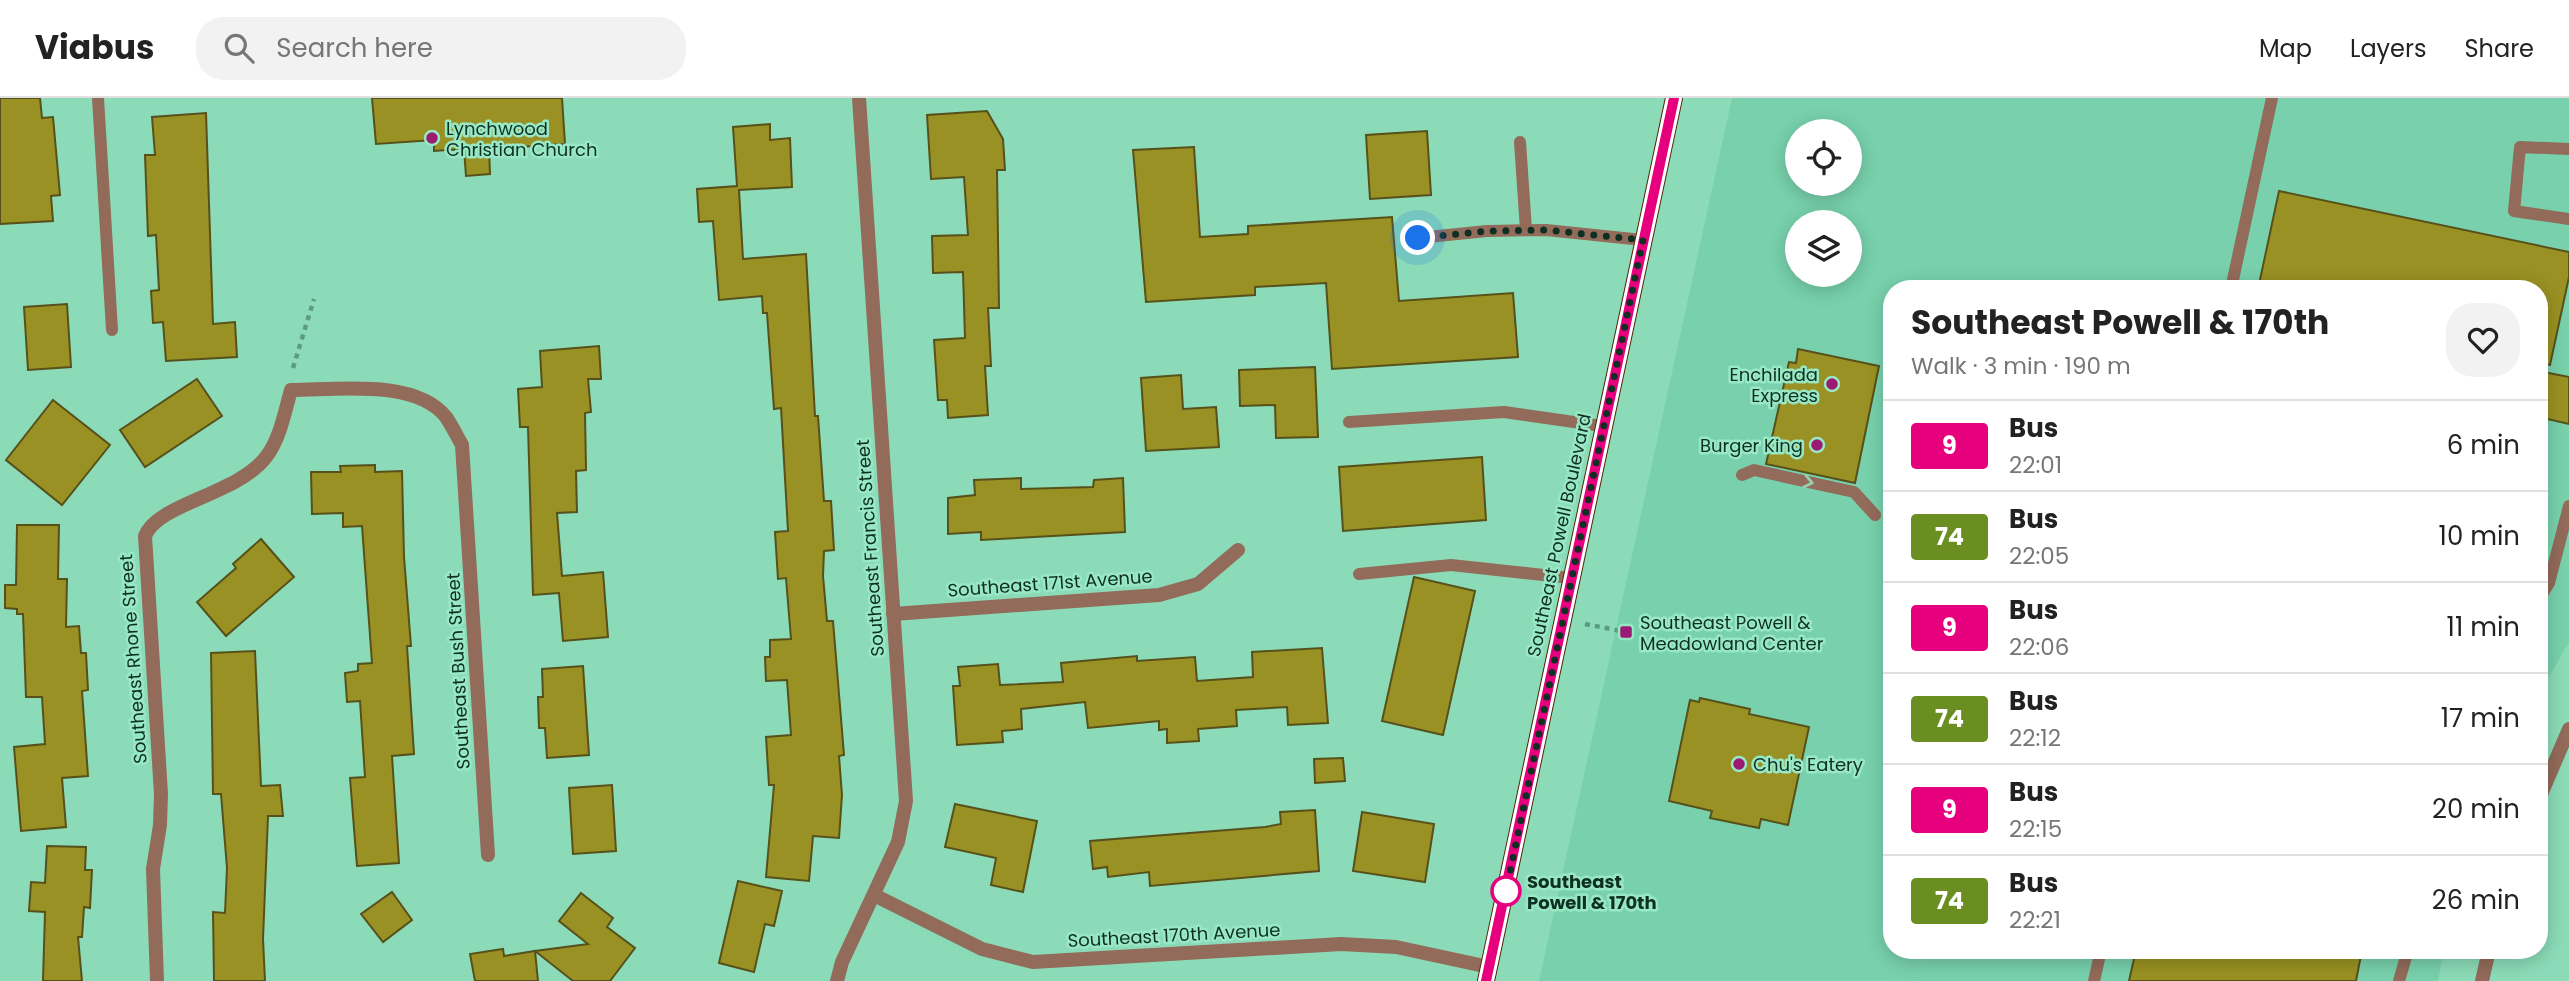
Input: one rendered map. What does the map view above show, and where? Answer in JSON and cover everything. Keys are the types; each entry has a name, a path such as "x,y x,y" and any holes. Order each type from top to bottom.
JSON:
{"main road":[{"name":"Southeast Powell Boulevard","path":"1488,974 1602,426 1674,98"}],"street":[{"name":"Southeast Francis Street","path":"837,981 842,962 898,842 906,800 859,98"},
{"name":"Southeast Bush Street","path":"291,390 382,389 416,396 444,415 462,445 488,855"},
{"name":"Southeast Rhone Street","path":"157,981 153,869 160,825 161,794 145,536 149,526 175,510 231,486 254,470 268,454 291,390"},
{"name":"Southeast 171st Avenue","path":"893,614 1159,595 1198,583 1238,550"},
{"path":"2548,778 2569,729"},
{"name":"Southeast 170th Avenue","path":"874,895 982,949 1033,962 1340,944 1396,947 1488,974"},
{"path":"2482,981 2487,959"}],"lane":[{"path":"98,98 112,330"},
{"path":"2233,280 2272,98"},
{"path":"1520,142 1526,230"},
{"path":"2569,149 2520,147 2514,211 2569,219"},
{"path":"1418,238 1526,230 1643,240"},
{"path":"1349,422 1504,412 1602,426"},
{"path":"1742,475 1754,470 1854,492 1875,515"},
{"path":"2548,570 2569,506"},
{"path":"1359,574 1451,565 1571,578"},
{"path":"2095,981 2099,959"},
{"path":"2399,981 2405,959"}],"path":[{"path":"291,390 293,362 314,299"},
{"path":"1563,620 1626,632"}],"shaded area":[{"path":"1732,98 2569,98 2569,642 2548,678 2548,280 1883,280 1883,959 2442,959 2438,981 1539,981"}],"building":[{"path":"0,98 40,98 42,118 53,117 60,195 51,196 53,221 0,224"},
{"name":"Lynchwood Christian Church","path":"372,98 562,98 565,144 489,149 490,174 466,176 464,149 434,151 434,140 376,144"},
{"path":"987,111 1003,139 1005,170 997,170 999,308 988,308 991,366 985,366 988,415 948,418 947,400 938,400 934,340 965,338 963,272 933,273 932,236 968,235 964,177 931,179 927,115"},
{"path":"206,113 213,324 235,322 237,357 166,361 163,322 153,323 151,291 159,290 156,235 148,236 145,155 155,155 152,117"},
{"path":"770,124 770,140 790,138 792,187 739,190 743,259 806,254 815,416 818,416 824,501 831,501 834,550 824,551 823,576 827,621 833,621 844,755 839,756 842,795 839,838 813,836 809,881 766,877 774,785 769,785 766,737 791,735 787,680 766,681 765,657 770,657 770,640 791,639 786,578 778,579 775,532 788,531 781,408 774,409 767,313 763,313 762,296 719,300 713,221 699,222 697,189 737,186 733,127"},
{"path":"1427,131 1431,195 1370,199 1366,135"},
{"path":"1194,147 1200,237 1248,234 1248,226 1392,217 1399,301 1513,293 1518,357 1332,369 1326,283 1255,287 1255,295 1146,302 1133,150"},
{"path":"2279,191 2569,252 2569,277 2550,365 2548,280 2260,280"},
{"path":"67,304 71,367 28,370 24,307"},
{"path":"599,346 601,379 588,379 591,412 585,413 586,470 576,471 577,512 557,513 562,576 603,572 608,637 563,641 559,593 533,595 528,427 520,427 518,389 542,387 540,351"},
{"path":"1798,349 1879,366 1855,483 1766,464 1789,362 1796,363"},
{"path":"1315,367 1318,437 1276,438 1275,405 1240,406 1239,370"},
{"path":"2548,373 2569,377 2569,424 2548,419"},
{"path":"1181,375 1183,409 1216,407 1219,447 1146,451 1141,378"},
{"path":"197,379 222,416 145,467 120,430"},
{"path":"53,400 110,445 62,505 6,460"},
{"path":"1482,457 1486,520 1343,531 1339,467"},
{"path":"375,465 375,472 402,471 404,557 411,646 407,646 414,754 392,756 399,863 357,866 350,778 365,777 360,701 347,702 345,673 358,671 358,664 372,663 362,526 343,527 343,513 312,514 311,472 341,472 340,466"},
{"path":"1021,478 1021,489 1093,487 1094,480 1123,478 1125,532 981,540 981,532 948,534 948,498 975,495 974,480"},
{"path":"17,525 59,525 58,579 67,579 66,627 79,626 81,653 86,653 88,690 82,691 88,776 62,778 66,827 21,831 14,747 45,744 42,697 26,697 23,614 17,614 17,609 5,608 5,585 16,585"},
{"path":"261,539 294,577 226,636 197,602 236,568 233,564"},
{"path":"1414,577 1475,591 1443,735 1382,721"},
{"path":"1322,648 1328,723 1288,725 1287,707 1236,710 1237,726 1198,729 1199,741 1167,743 1167,729 1159,730 1159,721 1088,728 1085,702 1021,709 1022,729 1002,731 1003,742 957,745 953,686 960,686 958,667 998,664 1000,685 1063,682 1061,663 1137,656 1137,661 1195,657 1197,681 1253,677 1252,652"},
{"path":"255,651 261,786 280,785 283,816 268,816 263,939 265,981 214,981 213,912 225,913 227,868 221,794 213,794 211,653"},
{"path":"583,666 589,755 547,758 545,728 539,728 538,697 543,697 542,669"},
{"name":"Chu's Eatery","path":"1700,698 1750,709 1749,714 1809,727 1788,825 1761,819 1759,828 1710,818 1712,811 1669,801 1690,700 1699,702"},
{"path":"1343,758 1345,781 1315,783 1314,759"},
{"path":"612,785 616,851 573,854 569,788"},
{"path":"955,804 1037,821 1023,892 991,885 996,858 945,847"},
{"path":"1315,810 1319,871 1150,886 1149,872 1108,877 1107,867 1093,869 1090,841 1265,827 1281,824 1280,812"},
{"path":"1362,812 1434,824 1425,882 1353,871"},
{"path":"47,846 86,847 85,870 92,870 90,908 84,907 82,937 78,937 82,981 43,981 45,912 29,911 31,882 45,883"},
{"path":"738,881 782,891 774,926 765,924 754,972 719,963"},
{"path":"392,892 412,920 383,942 361,914"},
{"path":"581,893 613,918 607,927 635,948 610,981 573,981 535,951 588,944 559,921"},
{"path":"503,949 504,956 535,951 538,981 475,981 470,954"},
{"path":"2134,959 2360,959 2356,981 2129,981"}],"bus line":[{"name":"9","path":"1486,981 1674,98"}],"place":[{"name":"Lynchwood Christian Church","path":"432,138"},
{"name":"Enchilada Express","path":"1832,384"},
{"name":"Burger King","path":"1817,445"},
{"name":"Southeast Powell & Meadowland Center","path":"1626,632"},
{"name":"Chu's Eatery","path":"1739,764"},
{"name":"Southeast Powell & 170th","path":"1506,891"}],"route":[{"path":"1418,238 1487,231 1546,230 1643,240 1506,891"}]}
